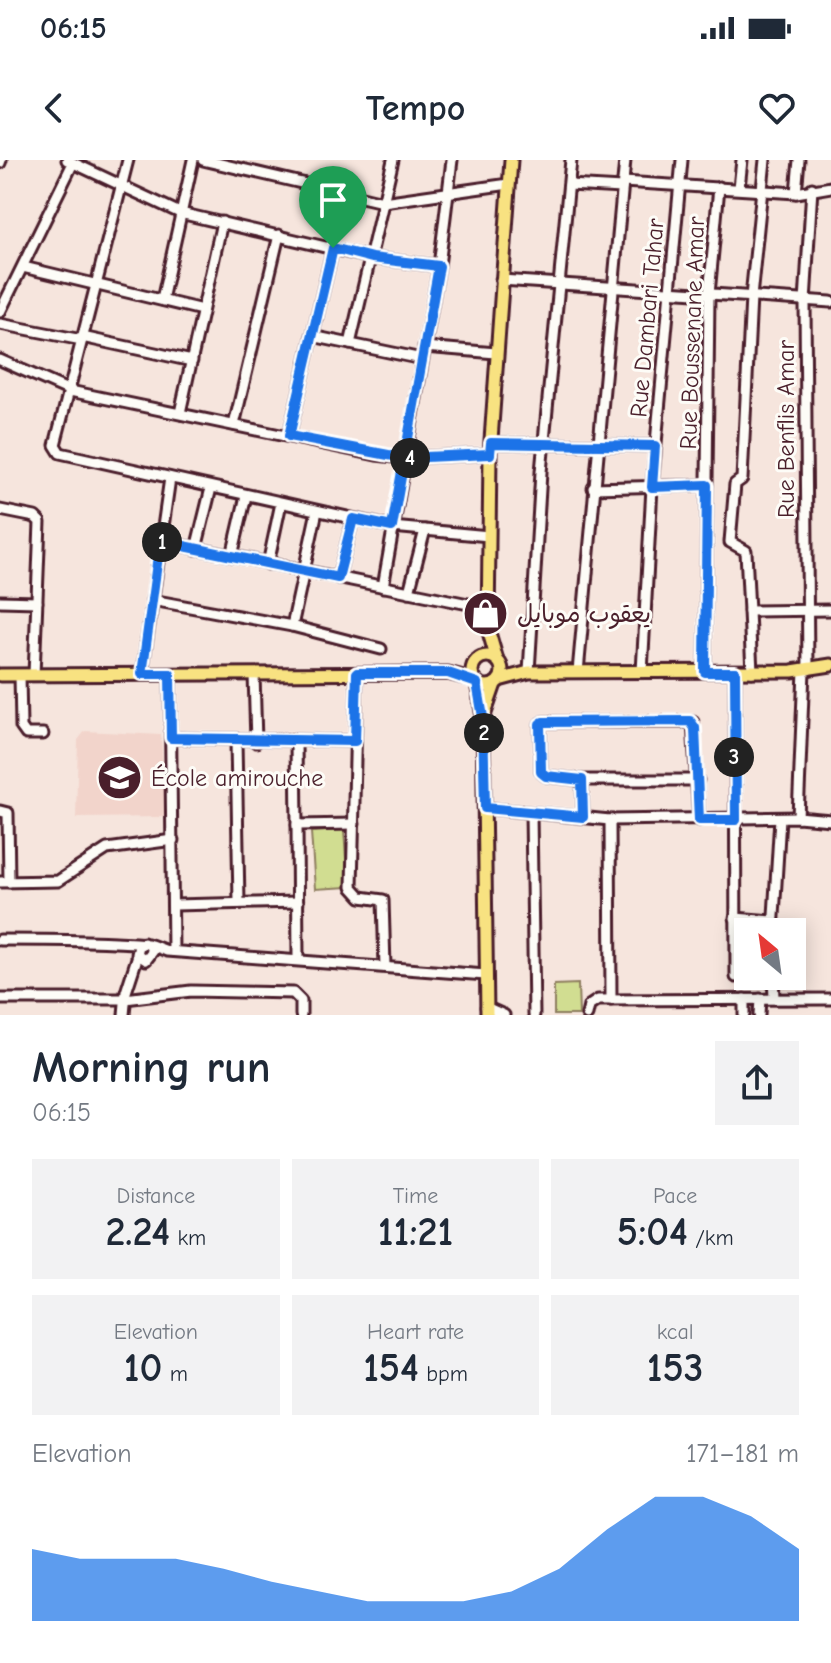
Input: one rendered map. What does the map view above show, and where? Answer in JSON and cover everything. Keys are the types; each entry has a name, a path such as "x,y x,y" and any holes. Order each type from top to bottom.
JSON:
{"main road":[{"path":"483,717 497,682 499,662 488,629 490,448 511,160"},
{"path":"486,1011 483,717 472,674 488,629"},
{"path":"448,673 489,656 527,672"},
{"path":"0,675 448,673 485,686 527,672 752,672 806,670 831,665"}],"street":[{"path":"128,160 55,445 60,453 392,527 489,536"},
{"path":"162,300 193,160"},
{"path":"203,160 383,202 509,184"},
{"path":"350,344 393,160"},
{"path":"383,587 439,266 452,160"},
{"path":"527,672 544,444 571,160"},
{"path":"578,672 625,160"},
{"name":"Rue Dambari Tahar","path":"642,672 655,446 682,160"},
{"path":"739,188 742,160"},
{"path":"752,672 746,551 730,542 735,484 742,479 751,297 765,160"},
{"path":"796,193 799,160"},
{"path":"0,312 70,162 180,213 372,258 439,266"},
{"path":"569,185 680,185 796,193 831,187"},
{"name":"Rue Boussenane Amar","path":"705,672 709,294 719,187"},
{"name":"Rue Benflis Amar","path":"798,817 806,670 805,302 812,188"},
{"path":"180,413 222,222"},
{"path":"234,425 279,235"},
{"path":"289,436 333,248"},
{"path":"23,267 202,310"},
{"path":"501,280 831,302"},
{"path":"0,324 192,361"},
{"path":"312,336 422,359"},
{"path":"424,347 496,353"},
{"path":"0,360 70,391 404,458 544,444 655,446"},
{"path":"142,674 170,478"},
{"path":"593,488 707,485"},
{"path":"196,549 211,488"},
{"path":"232,556 246,496"},
{"path":"268,564 281,503"},
{"path":"0,510 39,520 34,675"},
{"path":"292,626 317,511"},
{"path":"338,578 353,519"},
{"path":"409,592 425,530"},
{"path":"160,541 488,608"},
{"path":"152,600 292,626 381,649"},
{"path":"0,601 37,602"},
{"path":"749,611 831,610"},
{"path":"735,672 735,918"},
{"path":"357,673 352,887 356,895 383,900 385,967"},
{"path":"170,674 174,905 170,951"},
{"path":"254,674 256,742"},
{"path":"20,675 21,727 26,734 43,734"},
{"path":"698,780 582,780 546,776 541,772 541,723 692,721 695,728 698,780 699,820"},
{"path":"171,738 256,742 355,741"},
{"path":"236,741 239,903"},
{"path":"296,742 298,959"},
{"path":"582,780 583,817"},
{"path":"485,808 610,820 798,817 831,820"},
{"path":"0,811 8,813 5,882 58,881 107,849 173,840"},
{"path":"531,813 534,1015"},
{"path":"772,918 780,818"},
{"path":"610,820 611,1000"},
{"path":"297,825 354,824"},
{"path":"174,905 298,902"},
{"path":"0,940 147,944 170,951 486,975"},
{"path":"127,943 143,956 170,951"},
{"path":"124,1015 125,996 147,944"},
{"path":"143,956 147,944"},
{"path":"774,990 774,998"},
{"path":"0,999 45,1001 191,991 293,993 301,1001 301,1015"},
{"path":"744,999 744,1015"},
{"path":"759,1015 760,999"},
{"path":"587,1015 593,1002 611,1000 831,999"},
{"path":"45,1001 45,1015"},
{"path":"486,1011 504,1015"}],"shaded area":[{"name":"École amirouche","path":"85,731 161,735 166,817 76,818 78,740"}],"green space":[{"path":"344,830 348,887 315,889 311,832"},
{"path":"578,984 579,1015 554,1015 554,985"}],"place":[{"name":"يعقوب موبايل","path":"486,614"},
{"name":"École amirouche","path":"120,778"}],"route":[{"path":"333,248 289,436 404,458 490,454 491,443 655,446 652,487 707,485 705,672 735,672 736,820 699,820 695,728 690,721 543,722 540,724 541,772 546,776 582,780 583,817 485,808 483,717 477,683 448,673 357,673 355,741 256,742 171,738 170,674 142,674 160,541 338,578 353,519 392,527 404,458 439,266 372,258 333,248"}]}
